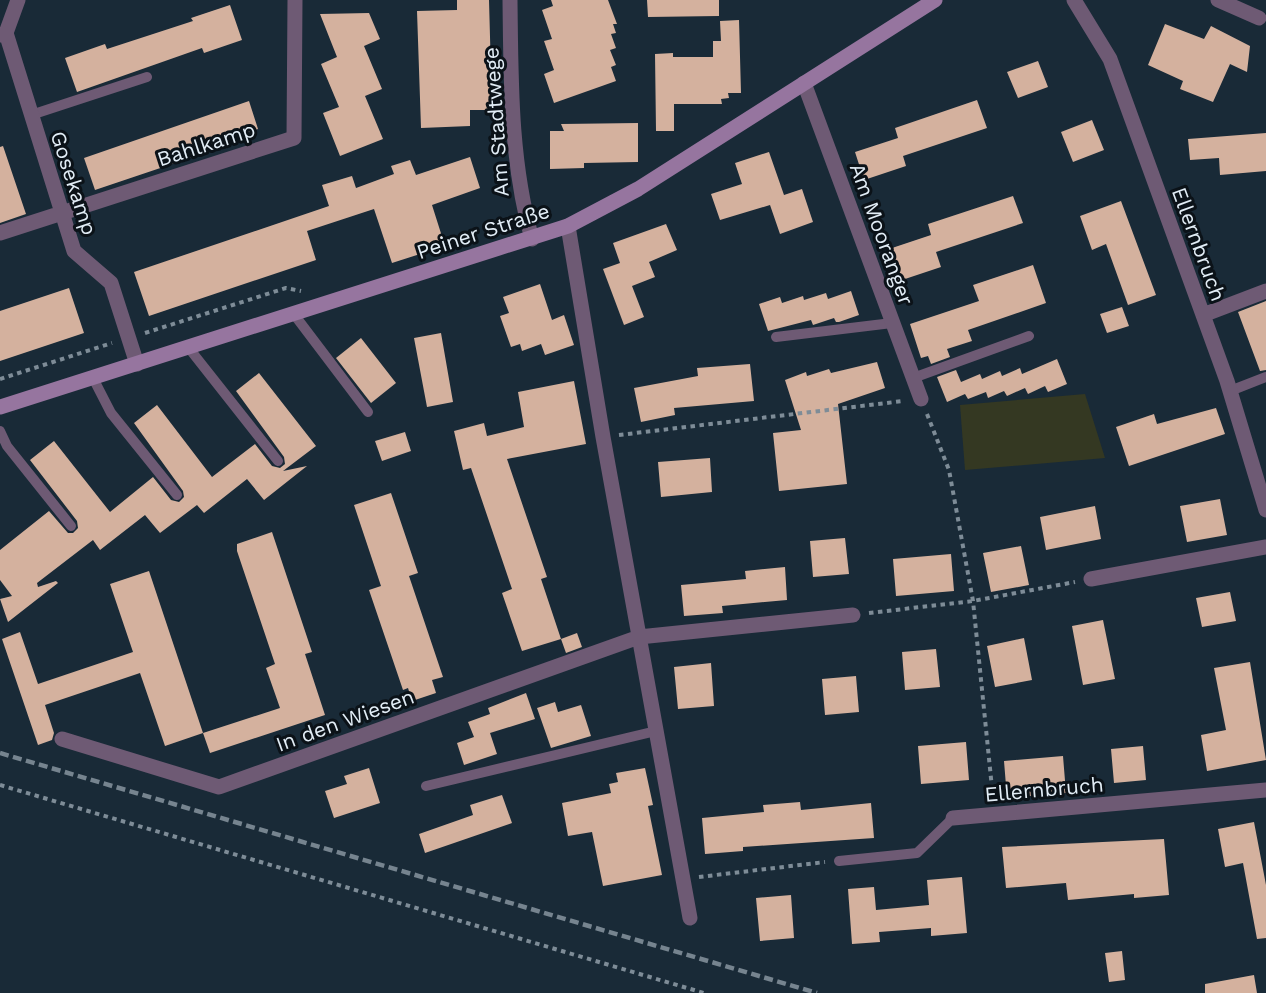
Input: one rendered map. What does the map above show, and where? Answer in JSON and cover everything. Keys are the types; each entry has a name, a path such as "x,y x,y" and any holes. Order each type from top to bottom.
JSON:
{"main road":[{"name":"Peiner Straße","path":"0,407 568,226 638,189 935,0"}],"street":[{"path":"3,34 18,0"},
{"name":"Bahlkamp","path":"0,232 294,138 295,0"},
{"name":"Am Stadtwege","path":"510,0 512,107 522,204 532,239"},
{"name":"Ellernbruch","path":"1074,0 1110,59 1230,392 1266,510"},
{"path":"1218,0 1259,18"},
{"name":"Gosekamp","path":"3,34 74,251 111,283 137,364"},
{"name":"Am Mooranger","path":"804,83 921,399"},
{"path":"568,226 603,437 690,918"},
{"path":"1203,315 1266,291"},
{"path":"1091,579 1266,547"},
{"name":"In den Wiesen","path":"62,739 219,787 639,637 853,615"},
{"name":"Ellernbruch","path":"953,818 1266,790"}],"lane":[{"path":"31,115 147,77"},
{"path":"293,313 368,412"},
{"path":"776,337 892,323"},
{"path":"913,378 1029,336"},
{"path":"188,347 278,461"},
{"path":"1230,392 1266,377"},
{"path":"93,378 111,413 177,495"},
{"path":"0,430 7,446 71,526"},
{"path":"426,786 657,732"},
{"name":"Ellernbruch","path":"839,861 917,853 953,818"}],"path":[{"path":"0,379 286,288 308,293"},
{"path":"603,437 921,399 949,470 974,601 994,814"},
{"path":"853,615 974,601 1091,579"},
{"path":"0,785 704,993"},
{"path":"683,879 839,861"}],"green space":[{"path":"1085,394 1105,458 965,470 960,405"}],"building":[{"path":"457,0 489,0 492,110 470,110 470,126 421,128 417,11 457,10"},
{"path":"551,0 608,0 617,24 613,24 616,33 611,34 616,48 610,50 616,65 611,67 616,81 554,103 544,74 554,70 544,41 552,39 542,10 553,6"},
{"path":"647,0 719,0 719,16 648,17"},
{"path":"230,5 242,40 204,53 202,48 77,92 65,58 105,44 107,49 193,21 191,18"},
{"path":"369,13 380,39 364,46 382,89 365,96 383,139 340,156 323,113 339,107 321,64 337,57 320,14"},
{"path":"739,20 741,93 728,93 729,98 721,99 722,104 674,104 674,131 656,131 655,54 673,53 673,57 713,57 713,41 721,41 720,21"},
{"path":"1165,24 1204,39 1211,26 1250,46 1247,72 1230,64 1213,102 1180,89 1183,81 1148,65"},
{"path":"1038,61 1048,87 1018,98 1007,72"},
{"path":"977,100 987,128 903,156 906,166 864,180 855,152 898,138 895,128"},
{"path":"249,101 258,129 194,151 196,156 95,190 84,158"},
{"path":"1092,120 1104,150 1073,162 1061,132"},
{"path":"638,123 638,162 584,163 584,168 550,169 550,131 564,131 561,124"},
{"path":"1266,133 1266,171 1220,175 1219,158 1190,160 1188,139"},
{"path":"3,146 26,214 0,223 0,147"},
{"path":"769,152 784,195 802,189 813,222 780,234 770,205 720,220 711,194 742,184 735,163"},
{"path":"470,157 480,188 432,205 445,246 392,263 374,209 307,231 316,260 149,316 134,272 329,206 322,185 352,176 356,188 394,174 391,166 410,160 416,175"},
{"path":"1013,196 1023,223 936,252 941,267 899,281 889,249 931,235 928,224"},
{"path":"1121,201 1156,295 1128,305 1106,244 1092,250 1080,216"},
{"path":"666,224 677,250 649,262 655,277 632,286 644,317 624,325 603,269 620,263 613,243"},
{"path":"1033,265 1046,303 968,330 972,341 947,349 950,357 931,364 928,356 921,358 910,324 979,301 973,285"},
{"path":"540,284 552,320 564,315 574,345 545,355 541,344 522,351 520,344 511,347 500,316 509,313 503,297"},
{"path":"69,288 84,333 0,361 0,311"},
{"path":"851,291 859,315 839,322 836,322 834,318 813,325 811,320 768,331 759,304 780,297 782,303 803,296 804,300 826,293 828,299"},
{"path":"1266,301 1266,370 1260,371 1238,312"},
{"path":"1122,307 1129,326 1107,333 1100,314"},
{"path":"441,333 453,402 427,407 414,338"},
{"path":"361,338 396,383 371,403 336,358"},
{"path":"1057,359 1067,384 1048,392 1045,386 1028,394 1025,388 1007,396 1004,391 988,398 986,392 968,399 965,394 947,402 937,377 956,370 961,382 980,374 982,379 1000,371 1002,376 1020,368 1022,374"},
{"path":"877,362 885,388 838,404 847,484 779,491 773,433 801,430 785,380 806,372 807,376 829,369 831,373"},
{"path":"750,364 754,401 674,408 675,415 641,422 634,388 698,376 697,368"},
{"path":"259,373 316,446 283,471 307,466 264,500 247,479 204,513 197,505 160,533 145,515 100,550 93,540 37,583 38,587 56,581 58,583 8,622 0,599 12,596 0,580 0,550 49,511 68,533 73,533 78,528 77,521 30,460 54,441 110,512 153,477 171,500 179,502 184,497 183,491 134,423 157,405 212,477 255,444 272,466 280,468 285,464 284,457 236,391"},
{"path":"574,381 586,444 507,459 547,577 541,579 561,639 522,651 502,593 512,589 471,468 463,470 454,431 484,423 487,436 524,427 518,392"},
{"path":"1216,408 1225,434 1129,466 1116,427 1154,414 1157,424"},
{"path":"405,432 411,451 382,461 375,441"},
{"path":"710,458 712,492 661,497 658,462"},
{"path":"391,493 418,573 409,576 443,677 432,680 436,693 412,701 408,688 403,690 369,590 381,586 354,505"},
{"path":"1220,499 1227,535 1187,542 1180,506"},
{"path":"1095,506 1101,539 1046,550 1040,517"},
{"path":"272,532 312,652 305,654 325,715 210,753 203,733 280,708 266,668 275,664 237,551 237,544"},
{"path":"845,538 849,574 813,577 810,541"},
{"path":"1021,546 1029,585 991,592 983,553"},
{"path":"951,554 954,591 896,596 893,559"},
{"path":"785,567 787,600 722,606 723,613 684,616 681,585 746,579 745,571"},
{"path":"149,571 203,733 165,746 140,673 45,705 54,733 52,740 38,745 2,639 20,632 38,684 133,652 110,584"},
{"path":"1230,592 1236,621 1202,627 1196,598"},
{"path":"1103,620 1115,679 1083,685 1072,626"},
{"path":"577,633 582,647 566,653 561,639"},
{"path":"1024,638 1032,680 995,687 987,646"},
{"path":"936,649 940,687 905,690 902,652"},
{"path":"1250,662 1266,760 1207,771 1201,735 1226,730 1214,668"},
{"path":"711,663 714,706 678,709 674,667"},
{"path":"856,676 859,712 825,715 822,679"},
{"path":"526,693 535,719 490,733 497,754 464,765 457,743 474,737 468,722 490,714 488,708"},
{"path":"555,702 558,712 581,705 591,736 551,748 537,708"},
{"path":"966,742 969,780 921,784 918,746"},
{"path":"1143,746 1146,780 1114,783 1111,749"},
{"path":"1063,756 1066,793 1007,798 1004,761"},
{"path":"369,768 380,803 334,818 325,791 347,784 344,776"},
{"path":"645,768 653,805 648,806 662,875 603,886 592,832 568,836 562,803 611,793 609,784 618,782 616,773"},
{"path":"502,795 512,823 425,853 419,834 473,815 470,805"},
{"path":"800,802 801,810 871,803 874,838 743,847 743,851 705,854 702,818 764,812 763,805"},
{"path":"1254,822 1266,885 1266,938 1257,939 1243,863 1225,867 1218,829"},
{"path":"1164,839 1169,895 1134,898 1134,894 1068,900 1066,883 1006,888 1002,847"},
{"path":"962,877 967,933 931,936 931,928 879,932 880,942 852,944 848,889 874,887 876,910 929,905 927,880"},
{"path":"791,895 794,938 760,941 756,898"},
{"path":"1122,951 1125,980 1109,982 1105,953"},
{"path":"1254,975 1257,993 1205,993 1205,984"}],"railway":[{"path":"0,753 817,993"}]}
